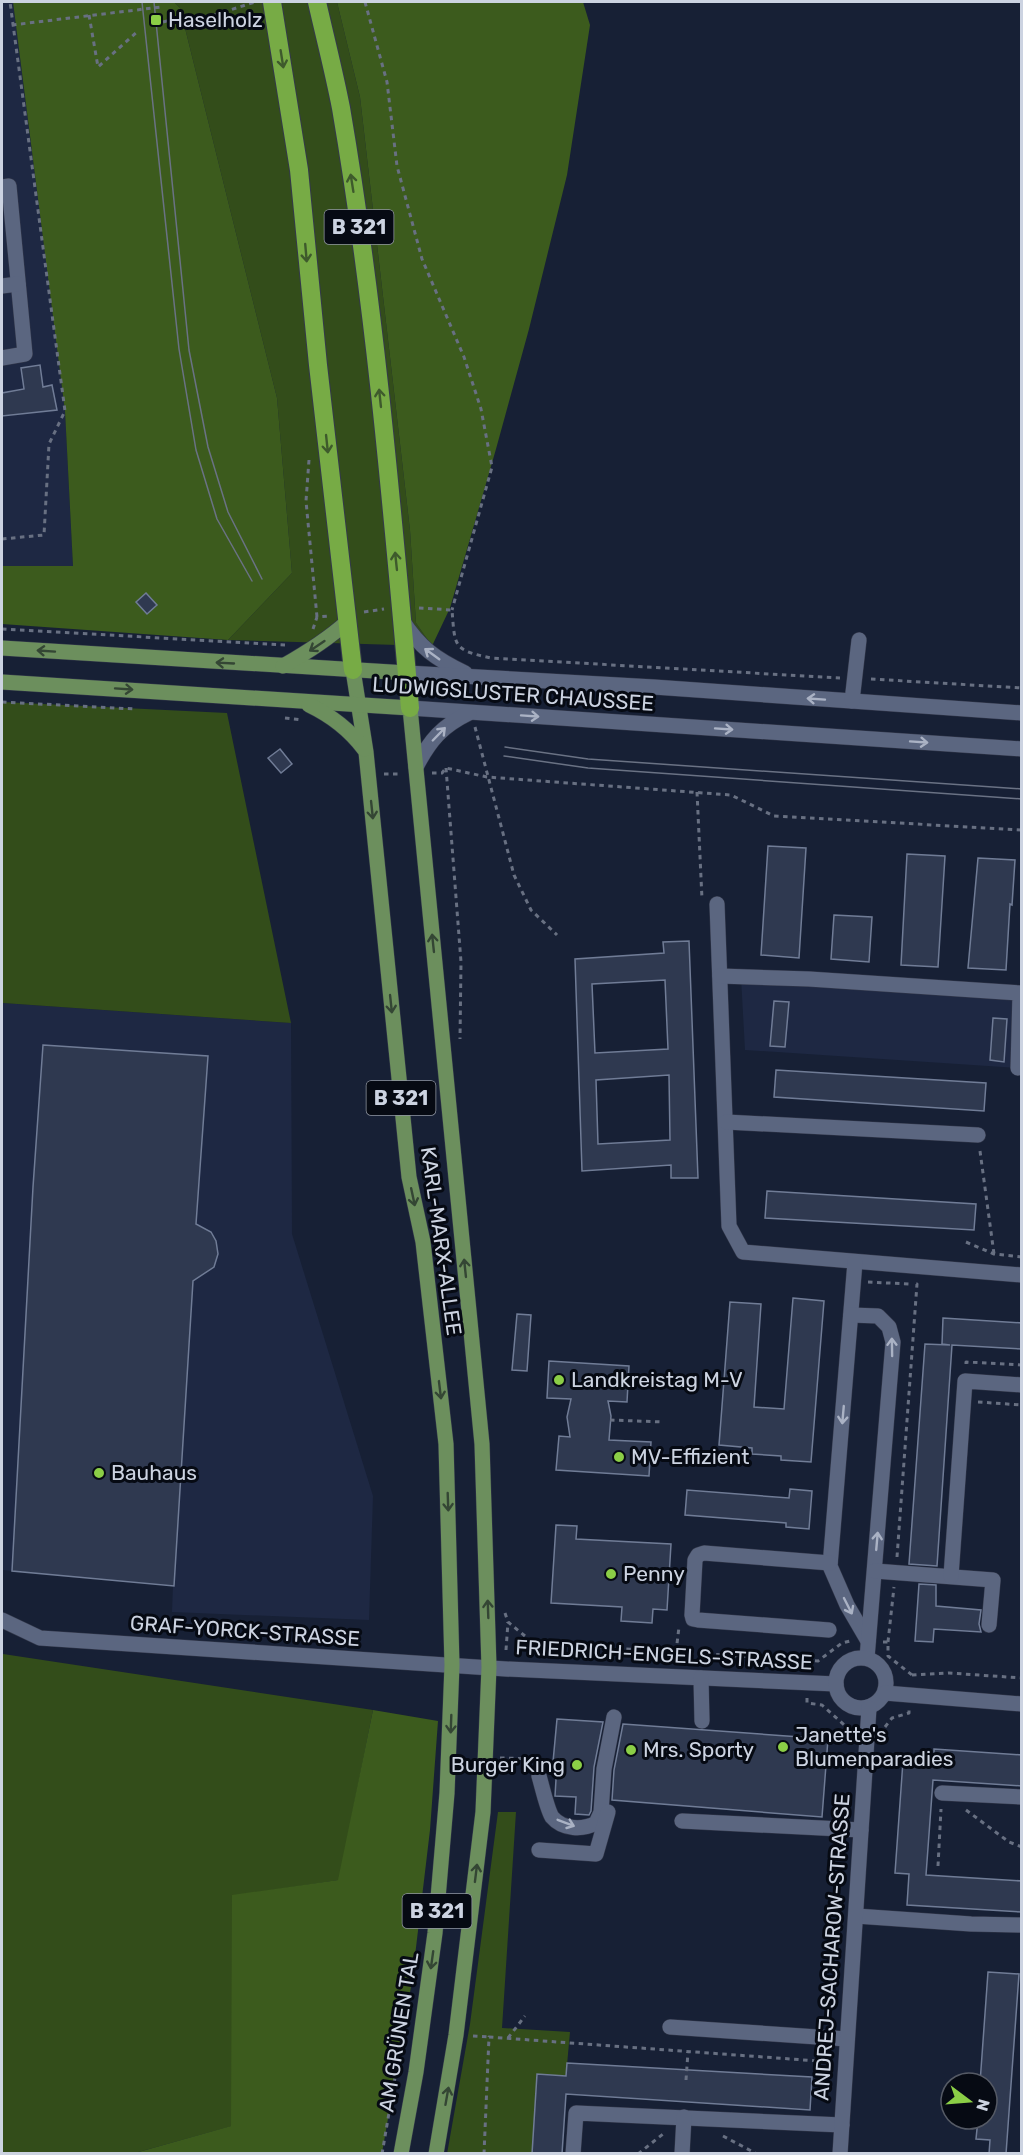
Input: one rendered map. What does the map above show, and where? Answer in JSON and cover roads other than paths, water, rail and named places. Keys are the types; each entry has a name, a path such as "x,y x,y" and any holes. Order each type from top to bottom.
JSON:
{"highway":[{"name":"B 321","path":"272,2 299,170 352,670"},
{"name":"B 321","path":"317,2 340,106 361,237 377,370 410,708"}],"main road":[{"path":"283,666 313,650 331,636 346,618"},
{"name":"LUDWIGSLUSTER CHAUSSEE","path":"2,648 407,673"},
{"name":"B 321","path":"352,670 366,752"},
{"name":"LUDWIGSLUSTER CHAUSSEE","path":"2,682 410,708"},
{"path":"297,700 338,721 353,734 366,752"},
{"name":"B 321","path":"410,708 416,770"},
{"name":"KARL-MARX-ALLEE","path":"366,752 409,1177 423,1242 446,1444 452,1665"},
{"name":"KARL-MARX-ALLEE","path":"416,770 482,1444 489,1667"},
{"name":"AM GRÜNEN TAL","path":"401,2154 416,2072 435,1933 448,1781 452,1665"},
{"name":"B 321","path":"436,2154 456,2035 483,1812 489,1667"}],"street":[{"path":"2,187 9,186 25,354 2,358"},
{"path":"2,286 18,284"},
{"path":"401,613 414,638 427,651 444,663 473,677"},
{"path":"852,701 859,640"},
{"name":"LUDWIGSLUSTER CHAUSSEE","path":"407,673 1022,713"},
{"name":"LUDWIGSLUSTER CHAUSSEE","path":"410,708 1022,750"},
{"path":"416,770 426,748 437,734 452,721 472,712"},
{"path":"710,905 720,976 729,1226 743,1252 1022,1275"},
{"path":"720,976 809,979 1020,993 1018,1068"},
{"path":"726,1122 978,1135"},
{"path":"855,1262 830,1563 847,1605 868,1641"},
{"path":"851,1315 878,1316 889,1327 893,1342 867,1658 874,1661 887,1678 885,1693 876,1705 869,1708"},
{"path":"951,1576 965,1381 1022,1385"},
{"path":"829,1630 698,1620 693,1619 692,1615 695,1560 698,1555 704,1553 830,1563"},
{"path":"874,1571 993,1580 989,1625"},
{"name":"GRAF-YORCK-STRASSE","path":"2,1620 40,1638 489,1667"},
{"name":"FRIEDRICH-ENGELS-STRASSE","path":"867,1658 859,1658 845,1664 840,1669 836,1684 841,1699 846,1704 861,1709 869,1708"},
{"name":"FRIEDRICH-ENGELS-STRASSE","path":"489,1667 836,1684"},
{"path":"701,1678 702,1721"},
{"path":"885,1693 1022,1704"},
{"name":"ANDREJ-SACHAROW-STRASSE","path":"840,2154 869,1708"},
{"path":"539,1776 551,1816 571,1827 588,1827 596,1823 601,1812 604,1769 614,1717"},
{"path":"539,1850 596,1854 607,1815 611,1768"},
{"path":"942,1793 1022,1797"},
{"path":"682,1821 861,1830"},
{"path":"856,1916 1022,1925"},
{"path":"670,2027 847,2039"},
{"path":"573,2154 576,2113 842,2125"},
{"path":"682,2154 684,2117"}],"tram line":[{"path":"142,2 179,349 196,450 217,519 252,581"},
{"path":"154,2 189,350 208,447 228,512 262,579"},
{"path":"505,747 588,759 1022,789"},
{"path":"504,756 588,768 1022,799"}],"place":[{"name":"Haselholz","path":"156,20"},
{"name":"Landkreistag M-V","path":"559,1380"},
{"name":"MV-Effizient","path":"619,1457"},
{"name":"Bauhaus","path":"99,1473"},
{"name":"Penny","path":"611,1574"},
{"name":"Janette's Blumenparadies","path":"783,1747"},
{"name":"Mrs. Sporty","path":"631,1750"},
{"name":"Burger King","path":"577,1765"}]}
